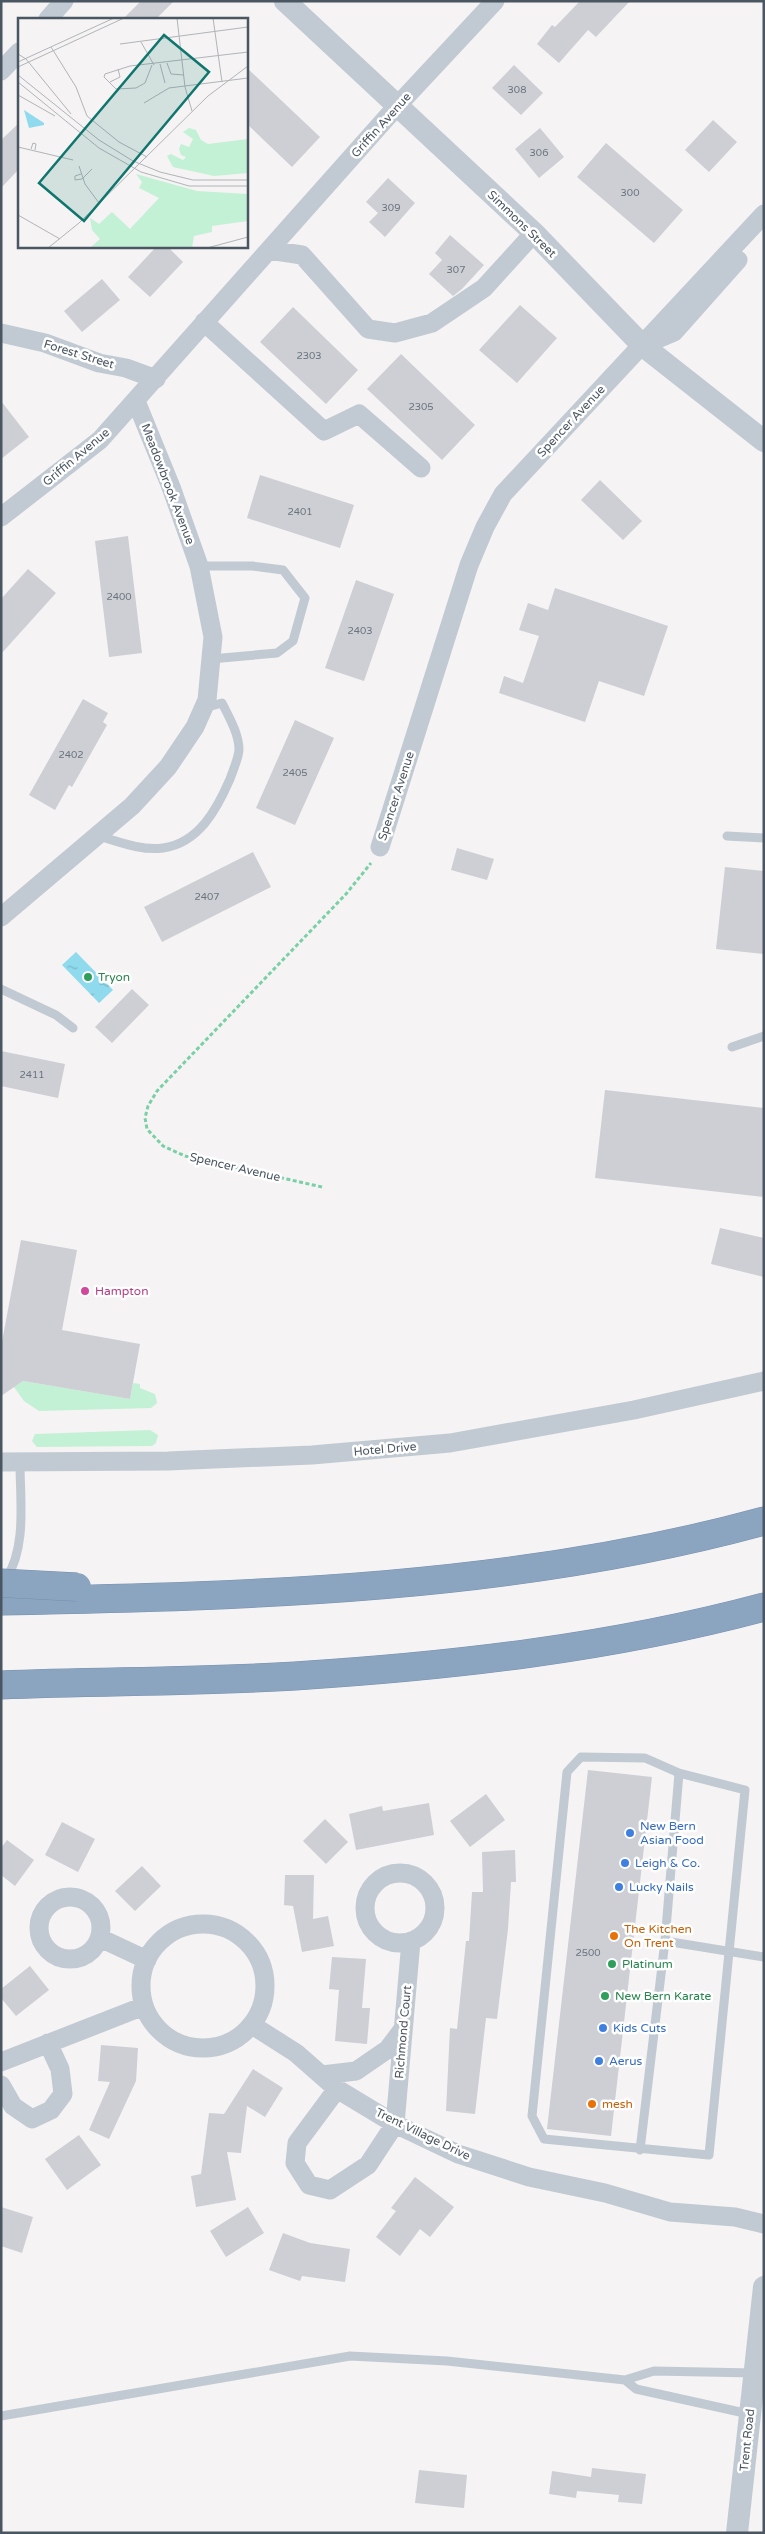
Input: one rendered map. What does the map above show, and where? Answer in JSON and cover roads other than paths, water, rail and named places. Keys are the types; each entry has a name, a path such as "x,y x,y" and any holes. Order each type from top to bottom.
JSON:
{"highway":[{"path":"1,1584 72,1593 230,1596 344,1589 557,1564 651,1546 757,1522"},
{"path":"1,1601 72,1593"},
{"path":"11,1690 139,1682 294,1676 440,1664 595,1643 716,1620 764,1607"}],"street":[{"path":"49,18 64,1"},
{"name":"Simmons Street","path":"285,1 534,233 642,345 764,441"},
{"name":"Griffin Avenue","path":"1,517 100,440 397,106 494,1"},
{"path":"1,71 18,53"},
{"name":"Spencer Avenue","path":"380,847 470,565 485,527 503,494 764,214"},
{"name":"Spencer Avenue","path":"642,345 674,332 764,232"},
{"path":"269,250 302,255 368,329 396,333 432,323 484,288 534,233"},
{"path":"204,322 324,431 359,414 421,468"},
{"name":"Forest Street","path":"1,333 45,343 99,363 126,368 156,378"},
{"name":"Meadowbrook Avenue","path":"1,917 99,836 132,806 168,767 195,727 207,700 213,637 199,566 171,487 136,401"},
{"name":"Hotel Drive","path":"10,1462 168,1461 312,1456 450,1443 634,1410 764,1381"},
{"path":"195,1924 216,1925 236,1932 252,1946 263,1972 266,1985 262,2006 252,2025 238,2038 221,2046 202,2048 183,2045 167,2036 153,2023 144,2006 141,1991 142,1975 146,1960 158,1943 182,1928 195,1924"},
{"path":"100,1938 146,1960"},
{"name":"Richmond Court","path":"395,2124 411,1941"},
{"path":"1,2062 144,2006"},
{"name":"Trent Village Drive","path":"252,2025 296,2053 337,2089 395,2124 458,2154 530,2177 605,2192 670,2212 735,2217 764,2224"},
{"path":"322,2075 356,2071 388,2049 404,2028"},
{"path":"1,2086 13,2106 32,2120 51,2110 63,2094 60,2069 48,2043"},
{"path":"337,2089 297,2143 295,2163 309,2185 330,2190 368,2165 395,2124"},
{"name":"Trent Road","path":"737,2533 764,2287"}],"lane":[{"path":"199,566 252,566 283,570 306,598 293,641 278,653 211,659"},
{"path":"99,836 131,845 164,848 194,834 206,824 223,796 236,765 239,749 236,733 222,703 204,708"},
{"path":"727,836 764,838"},
{"path":"1,989 56,1015 73,1028"},
{"path":"732,1047 764,1036"},
{"path":"1,1584 14,1567 20,1527 10,1462"},
{"path":"581,1757 645,1758 679,1773 746,1790 728,1951 709,2155 640,2150 544,2139 532,2116 566,1772 581,1757"},
{"path":"640,2150 665,1941 679,1773"},
{"path":"665,1941 764,1958"},
{"path":"1,2416 350,2356 447,2360 625,2380 654,2371 755,2373"},
{"path":"625,2380 636,2389 750,2415"}],"water":[{"name":"Tryon","path":"76,952 113,990 99,1003 62,965"}],"place":[{"name":"Tryon","path":"88,977"},
{"name":"Hampton","path":"85,1291"},
{"name":"New Bern Asian Food","path":"630,1833"},
{"name":"Leigh & Co.","path":"625,1863"},
{"name":"Lucky Nails","path":"619,1887"},
{"name":"The Kitchen On Trent","path":"614,1936"},
{"name":"Platinum","path":"612,1964"},
{"name":"New Bern Karate","path":"605,1996"},
{"name":"Kids Cuts","path":"603,2028"},
{"name":"Aerus","path":"599,2061"},
{"name":"mesh","path":"592,2104"}]}
